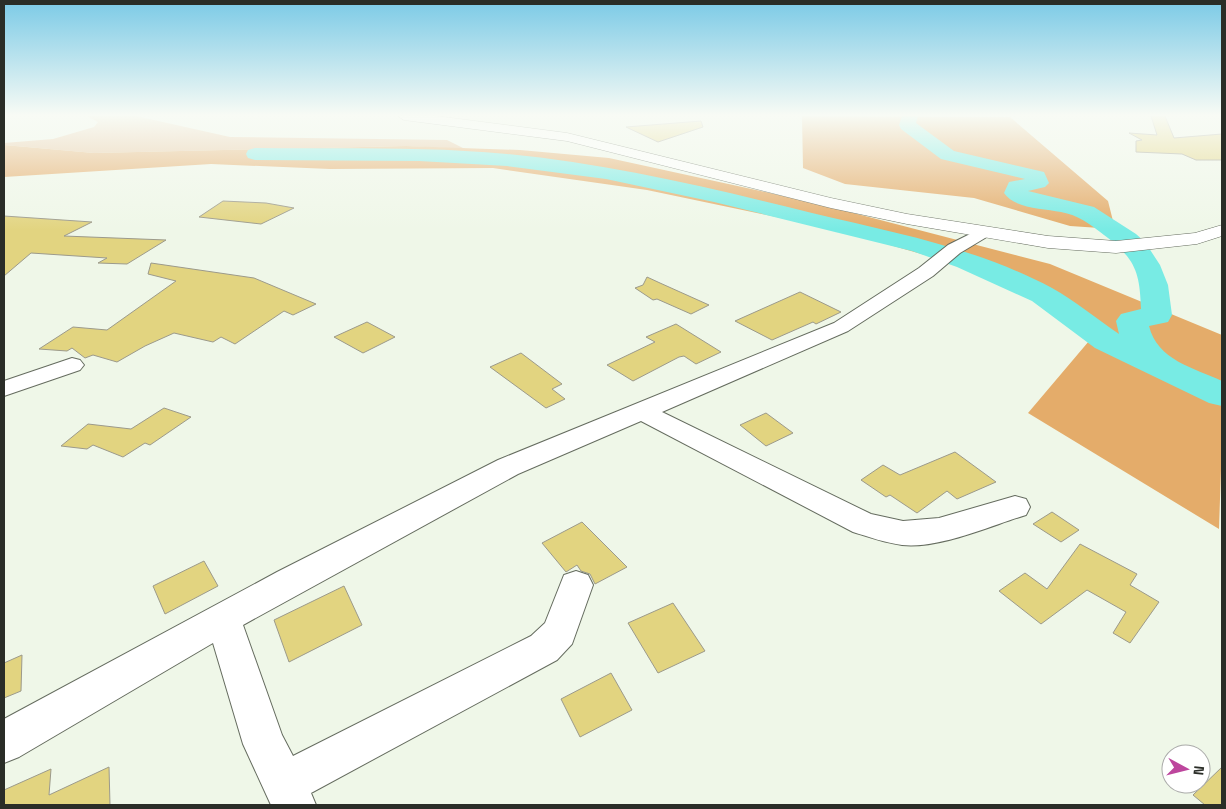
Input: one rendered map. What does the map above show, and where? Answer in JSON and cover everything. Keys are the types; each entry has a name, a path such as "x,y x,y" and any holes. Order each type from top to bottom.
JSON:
{"main road":[{"path":"634,154 822,201 984,232 1058,243 1116,247 1135,243 1197,238 1222,230"}],"street":[{"path":"4,742 223,618 508,466 841,328 926,272 947,254 984,232"},
{"path":"4,389 72,365"},
{"path":"641,411 864,524 902,533 939,530 1014,507"},
{"path":"223,618 264,744 289,795 544,648 559,633 576,585"}],"shaded area":[{"path":"4,154 562,154 609,158 811,202 1050,264 1222,335 1222,440 1219,529 1028,413 1089,341 1023,283 834,229 647,190 493,168 330,169 211,164 4,177"},
{"path":"803,154 1053,154 1108,201 1115,229 1070,226 974,198 845,184 803,168"}],"building":[{"path":"1176,154 1222,154 1222,160 1196,160"},
{"path":"223,201 266,203 294,208 261,224 199,217"},
{"path":"4,216 92,222 64,236 166,240 127,264 98,263 107,258 31,253 4,276"},
{"path":"151,263 254,278 316,304 293,315 284,311 235,344 221,337 213,342 174,333 145,346 117,362 93,355 85,358 72,348 67,351 39,349 73,327 107,330 176,281 148,274"},
{"path":"647,277 709,305 691,314 657,299 653,300 635,288 643,285"},
{"path":"800,292 841,312 816,324 813,322 772,340 735,321"},
{"path":"367,322 395,337 363,353 334,337"},
{"path":"676,324 721,352 696,364 684,356 679,357 633,381 607,365 655,342 646,337"},
{"path":"521,353 562,384 552,389 565,399 546,408 490,367"},
{"path":"164,408 191,417 150,445 145,443 123,457 93,445 87,449 61,446 88,424 131,429"},
{"path":"766,413 793,433 766,446 740,425"},
{"path":"955,452 996,482 957,499 947,491 917,513 890,495 886,497 861,480 883,465 900,475"},
{"path":"1052,512 1079,530 1061,542 1033,524"},
{"path":"582,522 627,567 595,584 590,574 581,571 577,565 566,572 542,543"},
{"path":"1080,544 1137,574 1130,585 1159,602 1130,643 1113,633 1126,612 1087,590 1041,624 999,591 1025,573 1047,589"},
{"path":"204,561 218,586 165,614 153,586"},
{"path":"344,586 362,625 289,662 274,620"},
{"path":"673,603 705,651 658,673 628,623"},
{"path":"22,655 21,691 4,698 4,663"},
{"path":"611,673 632,710 580,737 561,699"},
{"path":"109,767 110,805 4,805 4,790 51,769 49,795"},
{"path":"1222,767 1222,805 1205,805 1193,795 1211,794 1211,778"}],"waterway":[{"path":"255,154 419,155 507,160 606,173 716,196 919,245 967,261 1042,295 1107,341 1222,395"},
{"path":"946,154 1037,176 1038,183 1017,187 1015,193 1034,201 1059,204 1086,212 1125,238 1136,248 1147,265 1153,285 1157,315 1132,321 1136,340 1154,363"}]}
